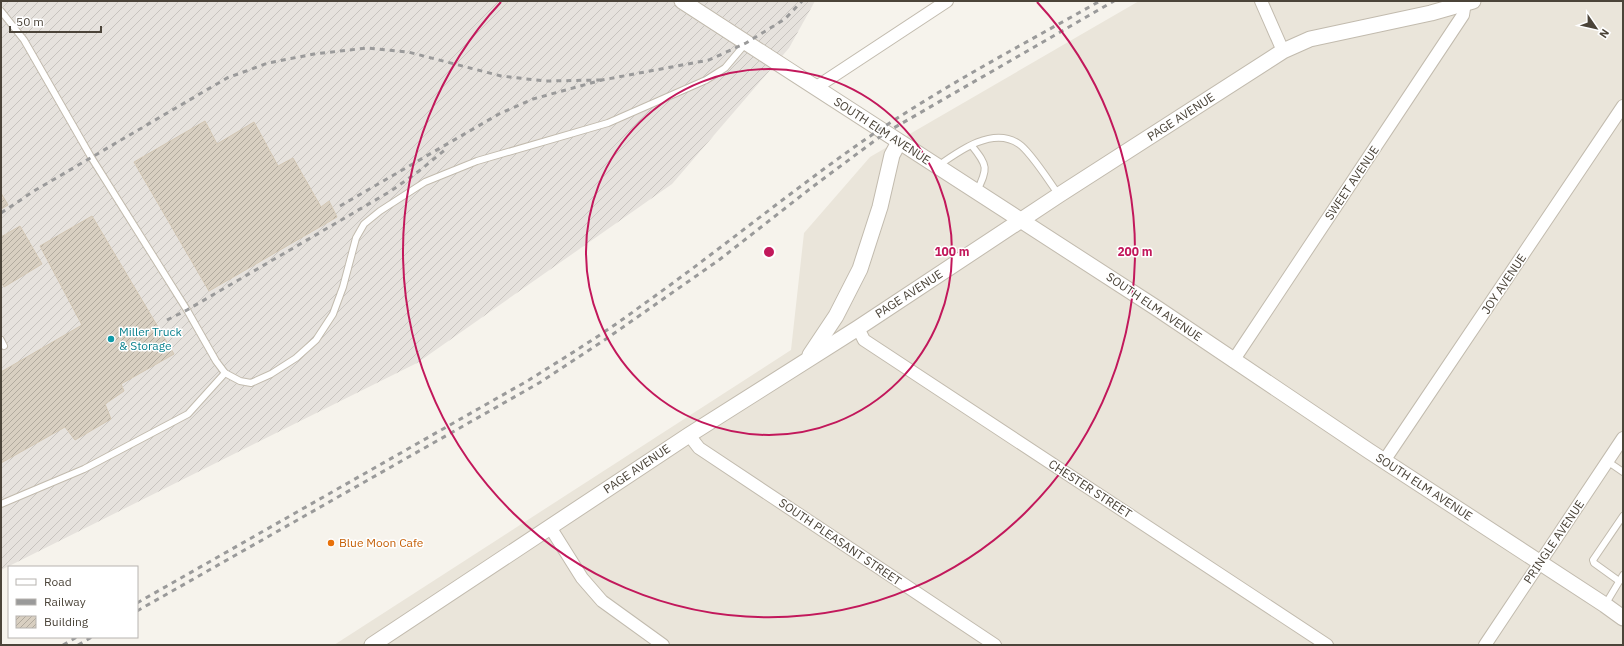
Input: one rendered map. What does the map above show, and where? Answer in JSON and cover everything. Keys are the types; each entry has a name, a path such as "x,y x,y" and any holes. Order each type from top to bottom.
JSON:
{"street":[{"name":"SOUTH ELM AVENUE","path":"682,1 696,7 746,43 1158,309 1233,361 1623,618"},
{"path":"815,88 947,1"},
{"path":"1261,1 1283,51"},
{"name":"PAGE AVENUE","path":"372,645 689,435 858,328 1283,51 1310,39 1431,13 1437,8 1469,2"},
{"name":"SWEET AVENUE","path":"1233,361 1463,15 1469,2"},
{"name":"JOY AVENUE","path":"1384,461 1623,106"},
{"path":"807,360 836,316 860,269 880,207 892,156 899,142"},
{"name":"CHESTER STREET","path":"858,328 864,340 1327,645"},
{"name":"SOUTH PLEASANT STREET","path":"689,435 699,448 995,645"},
{"name":"PRINGLE AVENUE","path":"1485,645 1623,438"},
{"path":"550,527 582,578 602,600 663,645"}],"lane":[{"path":"1,11 24,40 91,157 187,310 216,361 225,373 240,381 251,383 271,374 296,358 316,340 333,314 343,287 356,238 364,224 380,211 425,182 477,161 608,123 652,105 706,80 725,68 746,43"},
{"path":"937,166 956,154 990,139 1002,138 1013,140 1020,144 1060,195"},
{"path":"972,146 983,160 985,173 977,191"},
{"path":"1,504 84,469 188,414 225,373"},
{"path":"1607,461 1623,472"},
{"path":"1605,605 1621,578 1594,563 1593,560 1623,516"}],"shaded area":[{"path":"1,1 815,1 789,48 672,184 417,363 1,570"},
{"path":"1139,1 1623,1 1623,645 334,645 791,350 804,233 870,157"}],"building":[{"path":"205,121 217,144 254,122 278,166 293,158 321,207 329,201 337,217 209,291 134,162"},
{"path":"1,193 8,205 1,209"},
{"name":"Miller Truck & Storage","path":"92,216 174,354 121,384 124,391 105,404 111,419 75,440 65,427 1,463 1,372 82,325 40,246"},
{"path":"20,226 42,264 4,287 1,282 1,237"}],"railway":[{"path":"340,206 499,114 533,99 602,80 709,60 746,43 785,19 802,1"},
{"path":"138,602 529,380 627,316 835,161 891,122 980,68 1100,1"},
{"path":"138,610 539,383 606,339 719,260 811,188 885,133 1114,1"},
{"path":"1,213 34,191 227,78 268,63 314,54 367,48 408,52 501,76 545,81 602,80"},
{"path":"167,320 187,310 391,191 446,149"},
{"path":"63,645 75,638"},
{"path":"78,645 90,638"}],"place":[{"name":"Miller Truck & Storage","path":"111,339"},
{"name":"Blue Moon Cafe","path":"331,543"}]}
